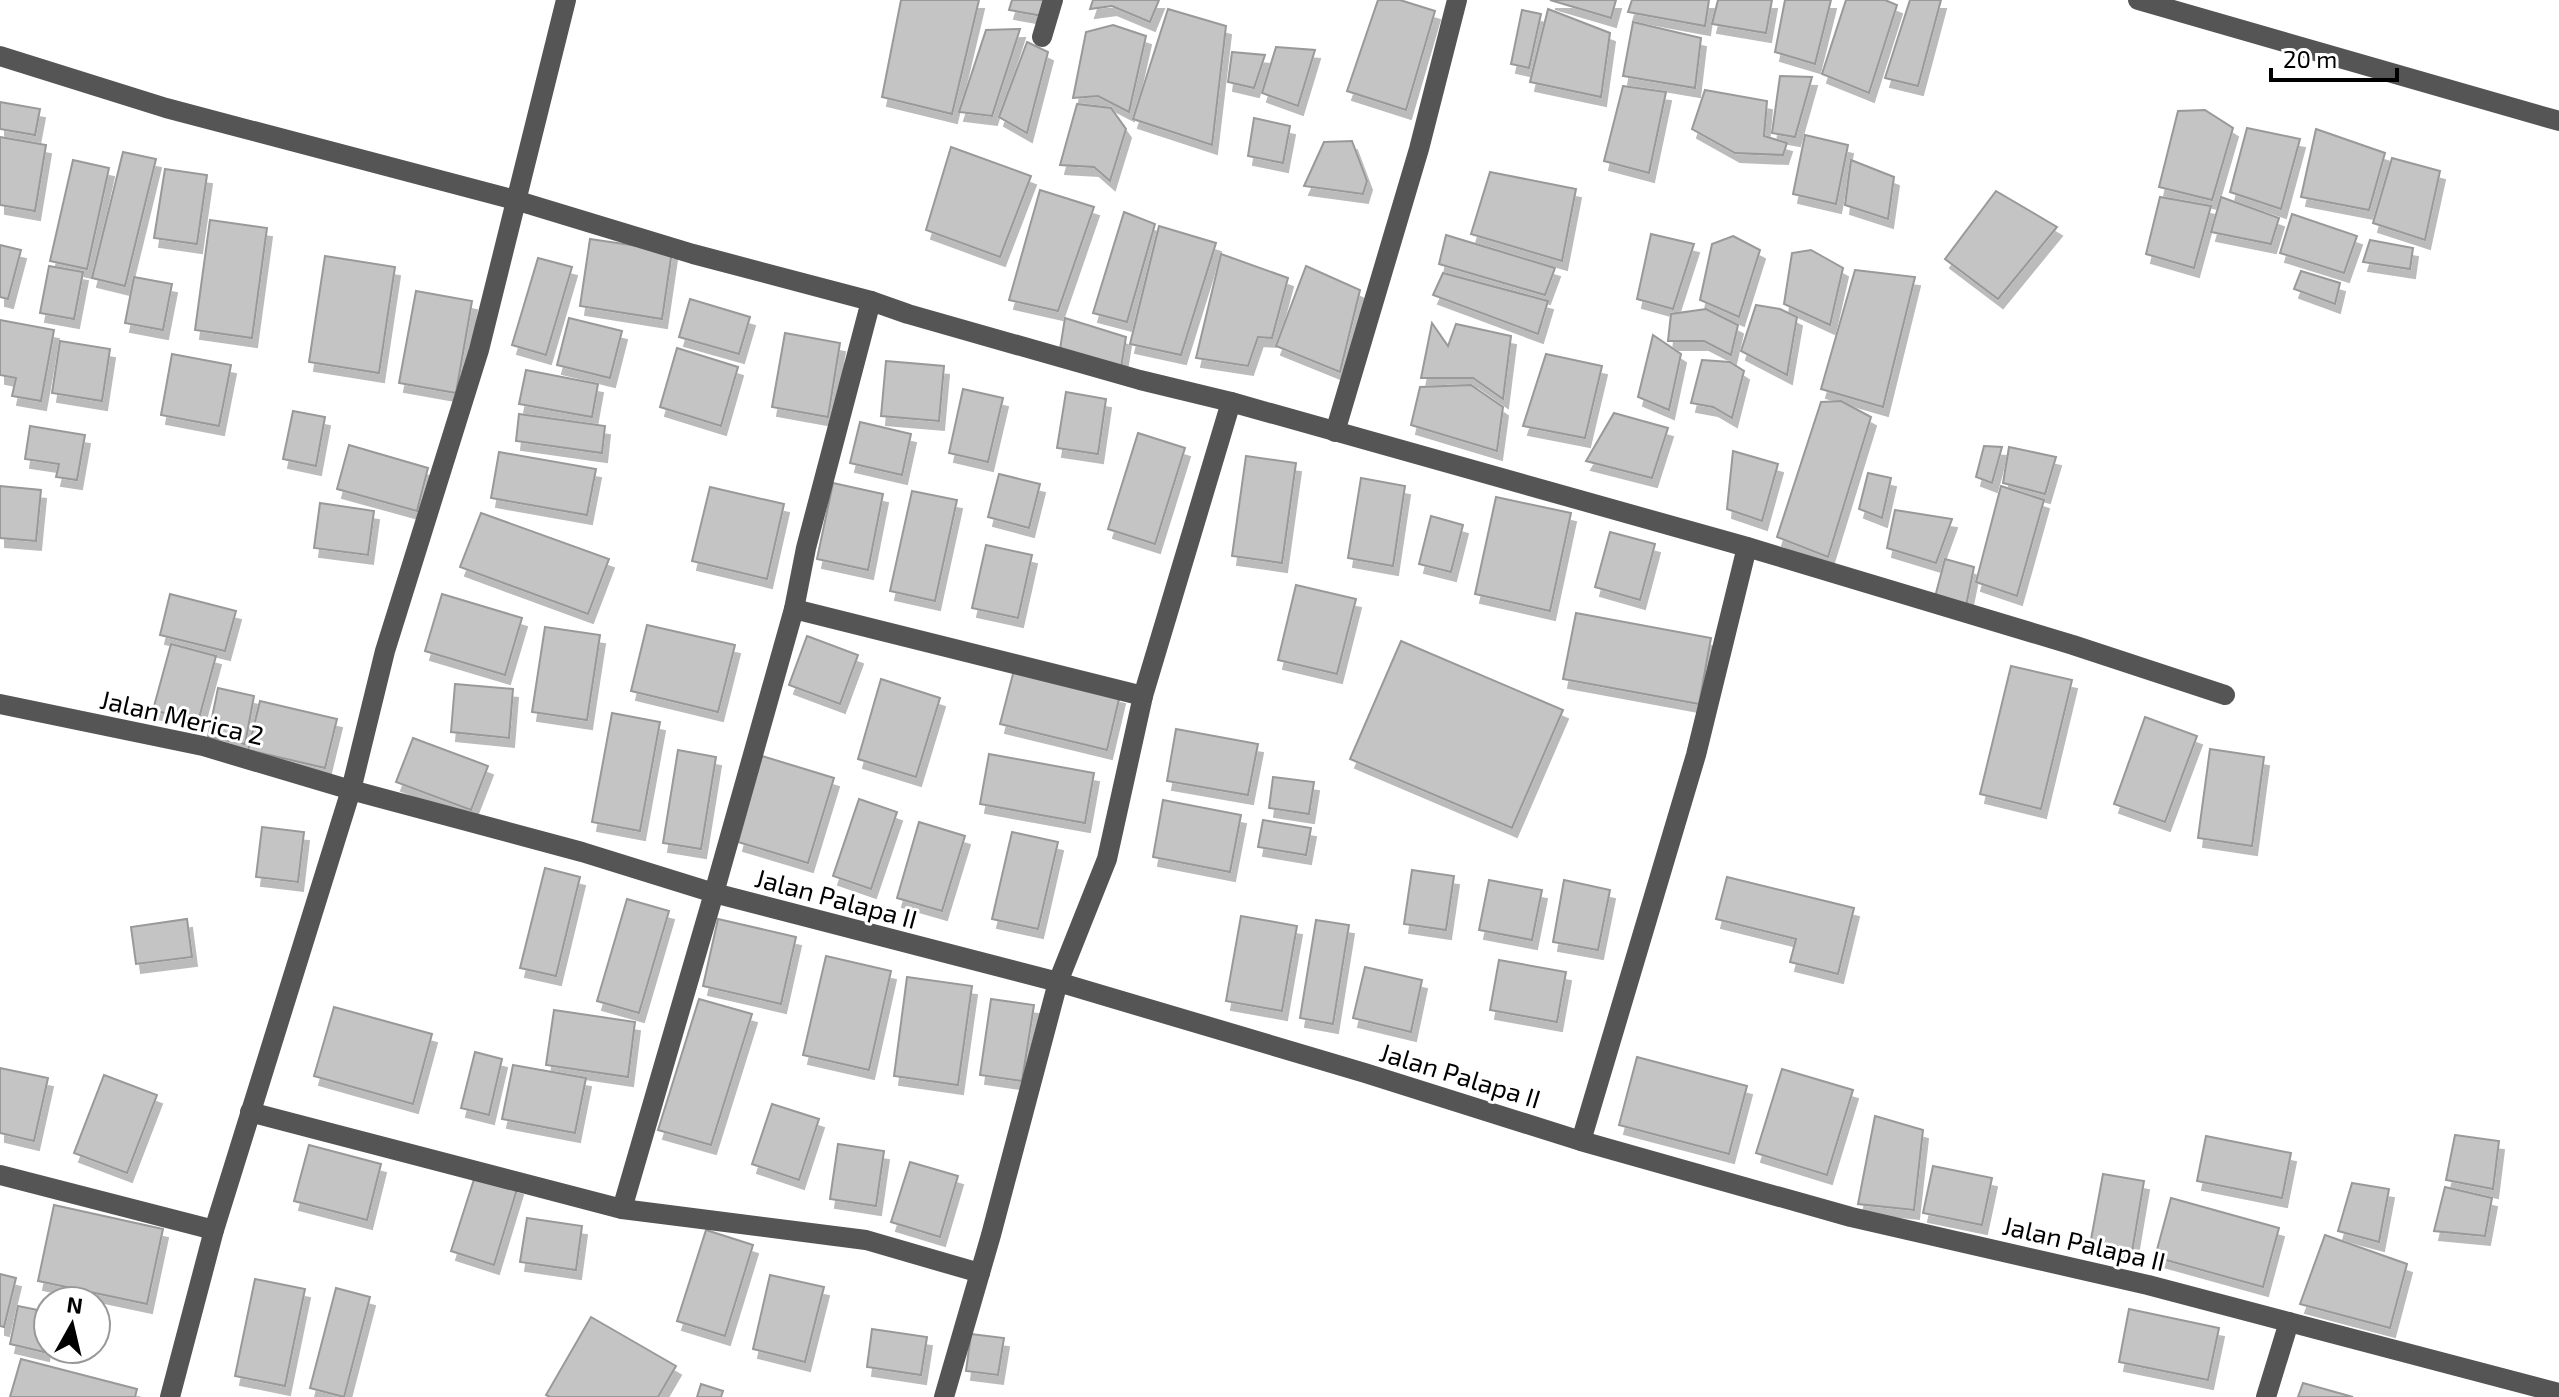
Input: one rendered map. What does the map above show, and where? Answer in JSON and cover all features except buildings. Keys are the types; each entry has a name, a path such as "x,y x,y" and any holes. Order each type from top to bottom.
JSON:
{"street":[{"path":"170,1397 214,1230 351,790 385,651 479,350 566,0"},
{"path":"1042,37 1053,0"},
{"path":"1335,432 1419,149 1457,0"},
{"path":"2138,0 2559,121"},
{"path":"0,56 166,108 515,200 693,254 871,301 1140,380 1231,402 1747,547 2073,645 2225,695"},
{"path":"622,1209 794,609 806,548 871,301"},
{"path":"944,1397 1058,982 1107,859 1143,696 1231,402"},
{"path":"1581,1141 1696,755 1747,547"},
{"path":"794,609 1143,696"},
{"name":"Jalan Merica 2","path":"0,704 203,746 351,790"},
{"name":"Jalan Palapa II","path":"351,790 582,852 714,893 1058,982 1581,1141 1851,1217 2148,1285 2559,1393"},
{"path":"250,1112 622,1209 866,1240 980,1273"},
{"path":"0,1175 214,1230"},
{"path":"2266,1397 2289,1322"}]}
